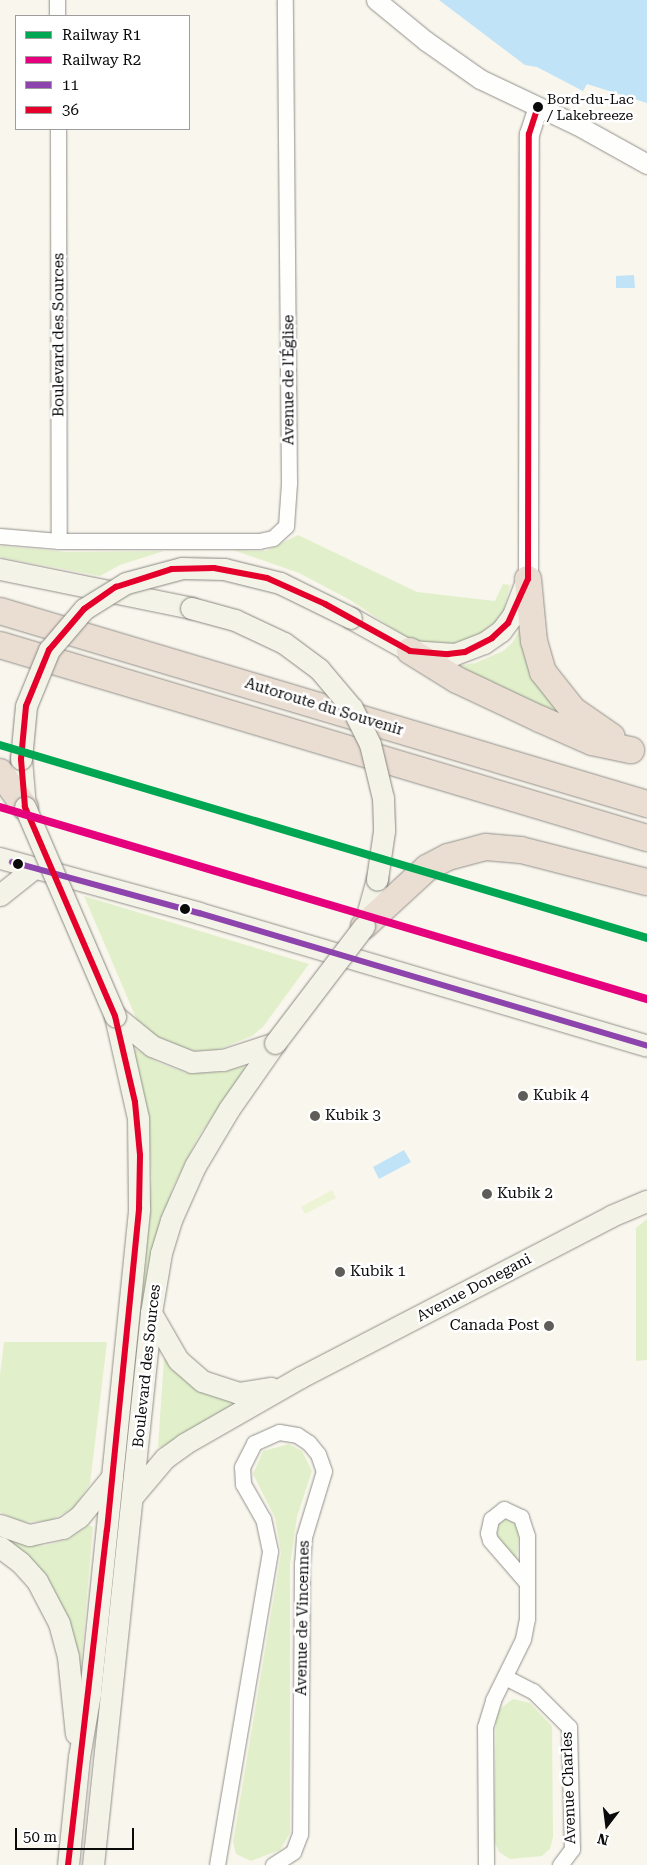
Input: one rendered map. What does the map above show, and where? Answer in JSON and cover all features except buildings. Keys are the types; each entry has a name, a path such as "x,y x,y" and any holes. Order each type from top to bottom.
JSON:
{"highway":[{"path":"528,578 536,650 549,683 573,710 639,753"},
{"name":"Autoroute du Souvenir","path":"0,611 647,804"},
{"path":"0,645 647,838"},
{"path":"410,651 457,680 531,715 592,742 639,753"},
{"path":"0,772 25,807"},
{"path":"364,926 427,868 466,851 486,847 510,848 647,882"}],"main road":[{"path":"25,807 22,741 26,706 34,680 55,640 84,609 110,591 160,572 214,568 280,583 351,618 410,651 455,654 484,643 508,623 528,578"},
{"path":"0,569 191,608 248,625 290,647 328,678 360,722 376,765 385,822 381,863 364,926"},
{"name":"Boulevard des Sources","path":"25,807 116,1016 136,1102 141,1170 90,1693 79,1757 68,1865"},
{"path":"0,858 199,912 647,1046"},
{"path":"0,895 34,868"},
{"name":"Boulevard des Sources","path":"93,1865 151,1313 162,1253 178,1204 212,1135 275,1043 364,926"},
{"path":"116,1016 152,1046 181,1059 214,1062 275,1043"},
{"name":"Avenue Donegani","path":"302,1377 611,1216 647,1201"},
{"path":"151,1313 184,1367 212,1387 252,1393 302,1377"},
{"path":"132,1497 175,1450 302,1377"},
{"path":"0,1525 29,1535 63,1528 79,1518 112,1477"},
{"path":"0,1547 34,1576 59,1623 68,1657 79,1757"}],"street":[{"path":"57,0 58,15"},
{"name":"Avenue de l'Église","path":"0,536 59,541 259,541 273,538 286,526 289,512 285,0"},
{"path":"376,0 459,65 647,164"},
{"path":"528,578 529,134 538,108"},
{"name":"Boulevard des Sources","path":"58,130 59,541"},
{"name":"Avenue de Vincennes","path":"217,1865 270,1551 262,1519 243,1484 242,1467 254,1443 279,1432 297,1435 309,1443 318,1454 324,1471 304,1538 302,1564 300,1834 293,1852 273,1865"},
{"path":"486,1865 485,1727 493,1700 523,1639 527,1582"},
{"name":"Avenue Charles","path":"505,1677 533,1692 569,1727 572,1849 560,1865"}],"green space":[{"path":"298,535 417,592 495,601 503,584 510,585 502,617 473,639 455,644 412,641 350,600 299,573 233,550 266,551"},
{"path":"0,546 67,552 164,551 120,565 100,576 0,557"},
{"path":"525,621 562,711 557,720 447,668 475,663 503,651 512,643"},
{"path":"84,896 309,964 263,1027 252,1036 217,1050 194,1051 174,1047 154,1036 137,1020"},
{"path":"136,1049 159,1063 186,1073 225,1072 243,1066 246,1069 198,1137 173,1187 150,1261 140,1318 152,1178 149,1134 133,1051"},
{"path":"332,1190 336,1198 305,1214 301,1207"},
{"path":"647,1219 647,1360 636,1361 636,1228"},
{"path":"4,1342 107,1342 90,1484 74,1508 49,1521 23,1522 0,1512 0,1375"},
{"path":"167,1358 195,1388 221,1399 239,1401 162,1447 158,1447 164,1359"},
{"path":"289,1444 302,1451 312,1471 297,1517 290,1565 290,1833 280,1850 251,1861 236,1854 233,1842 281,1553 275,1518 253,1474 263,1451"},
{"path":"504,1520 512,1521 519,1530 517,1559 497,1540 498,1524"},
{"path":"89,1525 93,1527 79,1688 73,1647 5,1541 6,1538 18,1543 44,1546 69,1539"},
{"path":"513,1699 530,1703 552,1726 553,1837 550,1849 542,1856 510,1859 499,1852 494,1840 496,1712"}],"water":[{"path":"439,0 647,0 647,103 587,84 583,91 537,67 525,65"},
{"path":"634,275 635,288 616,288 616,276"},
{"path":"404,1150 411,1162 379,1179 373,1167"}],"rail line":[{"name":"R1","path":"0,745 647,938"},
{"name":"R2","path":"0,807 647,999"}],"transit line":[{"name":"36","path":"68,1865 107,1530 139,1208 140,1155 135,1102 115,1016 25,807 21,759 26,706 49,650 84,609 116,587 172,569 214,568 267,578 325,604 410,651 448,654 465,652 492,638 508,623 528,579 529,134 538,107"},
{"name":"11","path":"12,862 199,913 647,1046"}],"place":[{"name":"Bord-du-Lac / Lakebreeze","path":"538,107"},
{"name":"Kubik 4","path":"523,1096"},
{"name":"Kubik 3","path":"315,1116"},
{"name":"Kubik 2","path":"487,1194"},
{"name":"Kubik 1","path":"340,1272"},
{"name":"Canada Post","path":"549,1326"}]}
